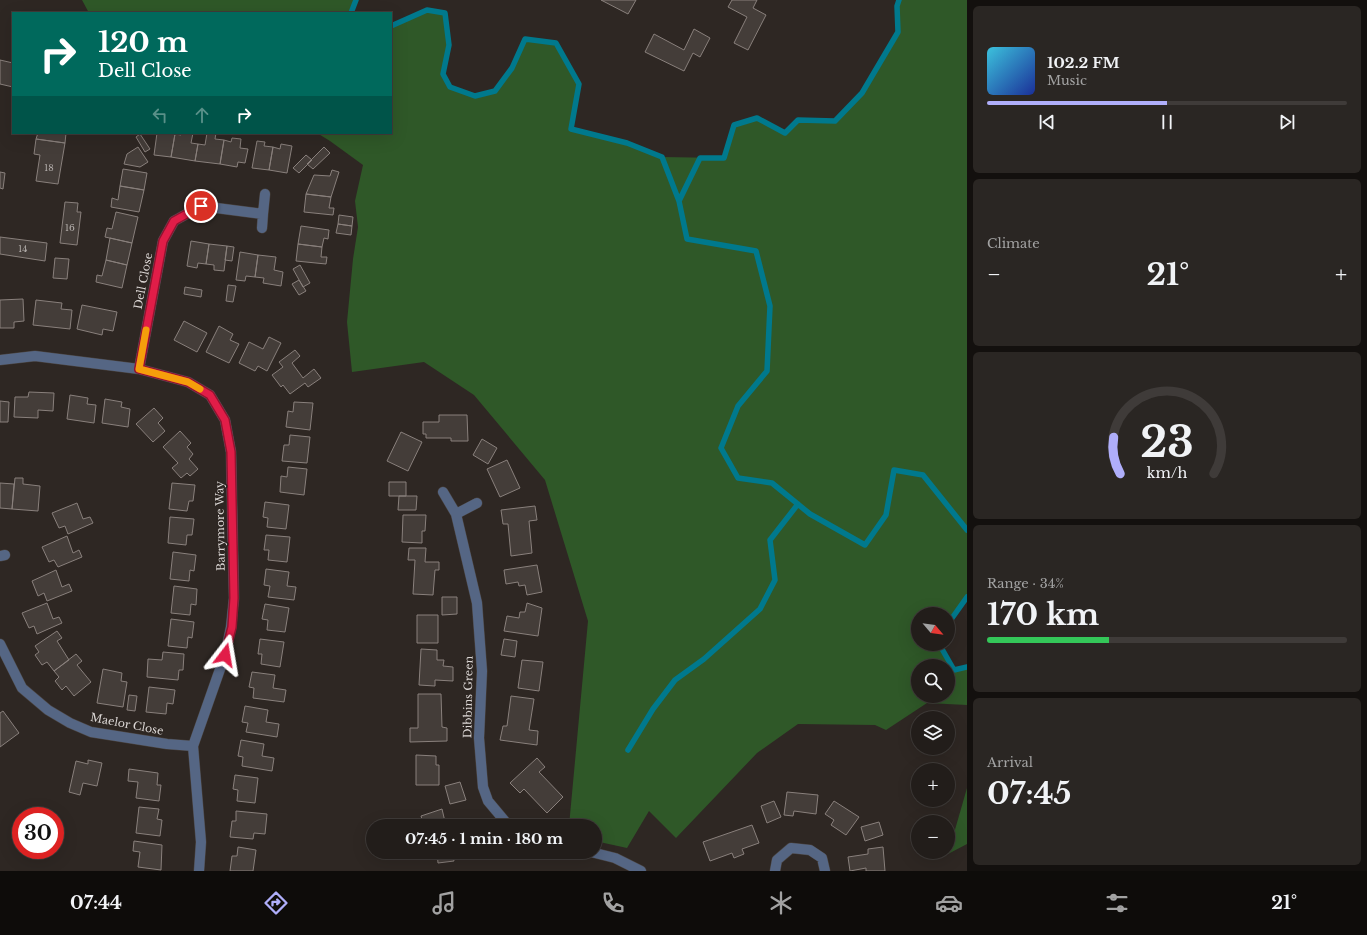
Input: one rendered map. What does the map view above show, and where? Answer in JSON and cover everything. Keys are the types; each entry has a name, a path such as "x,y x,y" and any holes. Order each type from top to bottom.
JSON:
{"street":[{"path":"262,228 265,194"},
{"name":"Dell Close","path":"139,369 163,241 174,221 201,206 263,214"},
{"name":"Barrymore Way","path":"0,360 34,356 139,369 188,382 210,395 225,420 231,452 234,598 232,627 225,655 193,746 201,842 199,871"},
{"name":"Dibbins Green","path":"443,492 456,514 477,603 482,671 479,738 483,786 488,801 503,819"},
{"path":"456,514 477,503"},
{"name":"Maelor Close","path":"0,644 22,688 48,710 70,723 91,732 167,744 193,746"},
{"path":"775,871 777,860 792,848 810,850 822,858 826,871"},
{"path":"602,855 615,858 641,871"}],"green space":[{"path":"82,0 356,0 351,12 88,12"},
{"path":"899,0 967,0 967,597 955,614 955,607 911,607 911,651 943,651 948,659 911,659 911,703 927,703 915,711 911,711 911,714 886,730 875,725 798,724 757,753 676,838 649,811 627,848 602,843 602,819 570,819 588,621 545,480 474,395 424,362 352,372 347,322 353,259 358,227 355,201 363,165 319,134 392,134 392,26 427,10 445,13 449,45 443,74 450,87 475,96 495,92 512,68 525,39 556,43 579,84 571,129 627,143 662,157 723,158 734,125 757,118 785,133 798,120 835,121 862,93 898,32 897,6"},
{"path":"967,667 967,705 927,703 955,703 955,669"},
{"path":"967,788 967,844 955,850 955,830"}],"building":[{"path":"601,0 636,0 628,14"},
{"path":"732,0 757,0 753,8 766,15 748,50 734,43 747,17 728,7"},
{"path":"694,29 710,38 700,57 693,53 684,71 645,52 654,34 684,50"},
{"path":"0,60 12,63 12,87 0,84"},
{"path":"38,134 66,134 65,143 36,139"},
{"path":"140,134 150,149 145,152 136,137"},
{"path":"157,134 175,134 171,157 154,155"},
{"path":"175,134 193,134 191,143 198,144 195,161 171,157"},
{"path":"207,134 216,134 215,139 224,140 220,164 195,161 198,144 205,145"},
{"path":"232,138 241,139 240,148 248,149 245,163 238,162 237,167 220,164 224,140 231,142"},
{"path":"36,139 65,143 58,184 36,181 40,155 34,154"},
{"path":"257,141 265,142 264,146 273,147 269,170 252,168"},
{"path":"281,144 292,146 287,173 269,170 273,147 280,149"},
{"path":"138,147 148,162 140,167 124,164 127,154"},
{"path":"324,147 330,153 313,169 307,164"},
{"path":"306,155 312,160 299,173 293,168"},
{"path":"123,169 147,173 144,190 120,186"},
{"path":"332,170 339,172 331,197 306,194 314,175 330,176"},
{"path":"0,172 5,173 3,189 0,188"},
{"path":"120,186 144,190 139,212 111,207 112,198 118,200"},
{"path":"306,194 331,197 329,208 334,208 333,215 304,212"},
{"path":"65,202 78,203 77,212 81,212 77,245 60,243"},
{"path":"116,212 138,217 132,243 105,237 107,228 112,229"},
{"path":"339,215 353,217 352,226 338,224"},
{"path":"338,224 352,226 351,235 336,233"},
{"path":"301,226 329,230 328,239 324,238 322,247 298,244"},
{"path":"0,237 47,243 45,261 0,254"},
{"path":"110,238 132,243 127,265 106,260"},
{"path":"191,241 209,244 206,264 198,263 197,268 187,266"},
{"path":"209,244 227,246 224,271 214,270 214,265 206,264"},
{"path":"298,244 322,247 321,257 327,257 326,264 296,261"},
{"path":"227,246 234,247 232,261 225,260"},
{"path":"240,252 258,255 255,277 246,276 245,281 236,280"},
{"path":"258,255 276,257 274,270 283,272 281,286 263,283 264,278 255,277"},
{"path":"55,258 69,259 67,279 53,278"},
{"path":"106,260 127,265 122,288 96,282 97,275 102,276"},
{"path":"300,265 310,283 303,287 293,269"},
{"path":"299,280 306,291 299,295 292,284"},
{"path":"228,285 236,286 233,302 226,301"},
{"path":"185,287 202,290 201,297 184,294"},
{"path":"23,299 24,321 14,322 14,328 0,328 0,300"},
{"path":"36,300 62,303 61,309 72,310 70,329 33,325"},
{"path":"82,305 117,312 113,331 103,329 102,335 77,329"},
{"path":"184,321 207,333 197,352 174,340"},
{"path":"219,326 233,334 230,340 239,344 229,363 206,352"},
{"path":"269,337 281,343 267,371 258,366 255,371 239,363 249,342 263,349"},
{"path":"295,350 300,356 292,363 303,378 314,369 321,378 308,387 305,383 290,394 283,385 281,387 272,375 283,367 279,362"},
{"path":"29,392 54,393 53,411 38,410 38,418 14,417 15,397 28,397"},
{"path":"70,395 88,398 87,404 96,405 94,423 67,419"},
{"path":"105,399 122,402 121,407 130,409 128,427 102,423"},
{"path":"0,401 9,402 8,422 0,422"},
{"path":"294,402 313,403 310,430 286,427 288,411 293,412"},
{"path":"154,408 163,418 158,423 165,431 153,442 136,424"},
{"path":"439,415 467,415 468,441 451,441 451,438 426,438 426,434 423,434 423,422 439,422"},
{"path":"180,431 191,443 187,447 193,454 189,459 198,469 190,476 187,473 181,478 172,468 178,463 163,447"},
{"path":"401,432 422,442 408,471 387,461"},
{"path":"290,435 310,437 307,463 282,461 284,445 289,445"},
{"path":"482,439 497,448 488,464 473,455"},
{"path":"507,460 520,488 500,497 487,469"},
{"path":"288,467 307,469 304,495 280,492 281,476 287,477"},
{"path":"15,478 23,478 23,484 40,486 38,511 12,509"},
{"path":"389,482 406,482 406,496 389,496"},
{"path":"0,483 14,484 12,509 0,508"},
{"path":"172,483 195,485 193,501 189,501 187,511 169,509"},
{"path":"399,496 417,496 416,510 398,510"},
{"path":"265,502 289,505 286,529 267,527 268,518 263,517"},
{"path":"77,503 83,519 90,517 93,523 68,534 65,526 59,528 52,513"},
{"path":"535,506 537,520 529,521 532,553 511,556 508,524 503,524 501,510"},
{"path":"403,515 426,515 425,531 422,531 422,543 402,542"},
{"path":"170,517 194,519 192,535 187,535 186,545 168,543"},
{"path":"266,535 290,537 287,562 268,560 269,550 264,550"},
{"path":"67,536 73,553 79,550 82,557 58,567 54,560 49,562 42,547"},
{"path":"409,548 426,548 425,562 439,562 439,570 435,570 433,595 413,594 415,560 408,560"},
{"path":"173,552 196,555 194,571 190,570 189,581 170,579"},
{"path":"537,565 542,592 527,595 525,585 519,586 518,582 506,584 504,570"},
{"path":"266,569 289,572 287,586 296,587 294,600 268,597 270,586 264,585"},
{"path":"56,570 62,587 69,584 72,591 47,601 44,593 38,596 32,581"},
{"path":"174,586 197,589 196,605 191,604 190,615 171,613"},
{"path":"442,597 457,597 457,614 442,615"},
{"path":"47,603 53,619 59,617 62,623 37,634 34,626 29,628 22,613"},
{"path":"527,603 542,608 538,636 504,631 507,616 519,618 520,612 525,612"},
{"path":"265,604 289,608 285,632 267,630 268,620 262,619"},
{"path":"417,615 438,615 438,643 417,643"},
{"path":"171,619 194,622 192,638 188,637 187,648 168,646"},
{"path":"57,631 62,638 57,641 69,660 54,671 47,662 42,665 35,655 39,652 35,646"},
{"path":"260,639 284,642 280,667 261,664 262,654 258,654"},
{"path":"504,639 517,641 515,657 501,655"},
{"path":"421,649 437,650 437,660 444,660 443,666 453,667 453,681 435,680 435,686 419,685"},
{"path":"163,652 184,654 183,670 179,670 178,680 147,677 148,659 162,660"},
{"path":"76,654 82,661 77,665 91,682 74,696 66,686 62,690 55,681 59,677 54,671"},
{"path":"522,660 543,662 539,691 518,688"},
{"path":"103,669 122,673 121,681 127,682 123,707 97,703"},
{"path":"252,672 275,675 273,688 286,690 284,702 253,698 254,688 249,687"},
{"path":"149,687 175,690 173,704 167,703 166,714 146,712"},
{"path":"418,694 441,694 442,727 447,728 447,741 410,742 410,728 418,728"},
{"path":"129,695 137,696 135,711 127,710"},
{"path":"511,696 534,699 529,730 538,731 537,745 500,740 503,726 507,726"},
{"path":"245,706 268,710 266,722 279,724 277,737 246,732 248,723 242,722"},
{"path":"3,711 19,733 0,747 0,713"},
{"path":"241,740 264,744 262,756 274,758 272,771 242,766 243,757 238,756"},
{"path":"416,755 436,756 436,765 439,765 439,785 416,785"},
{"path":"537,758 545,767 539,772 563,797 547,813 524,789 520,793 510,783"},
{"path":"88,760 102,763 97,786 83,783 80,795 69,792 76,761 88,764"},
{"path":"129,769 158,773 157,785 161,785 159,801 136,798 138,782 128,781"},
{"path":"235,775 258,778 255,803 237,801 238,790 233,789"},
{"path":"460,782 466,800 450,804 445,786"},
{"path":"787,792 818,795 816,814 794,811 793,816 784,815"},
{"path":"774,801 781,817 767,823 761,806"},
{"path":"834,801 859,817 846,835 831,825 834,820 825,814"},
{"path":"139,807 159,809 157,819 162,820 160,836 136,833"},
{"path":"442,809 444,819 422,819 421,816"},
{"path":"236,811 267,814 265,834 254,833 253,839 230,837 232,821 236,821"},
{"path":"879,822 883,835 865,841 861,827"},
{"path":"752,825 759,843 742,849 744,854 734,858 732,853 710,861 703,842"},
{"path":"134,841 162,845 161,870 138,867 140,852 133,851"},
{"path":"238,847 256,850 253,871 230,871 232,856 237,856"},
{"path":"883,847 885,871 866,871 866,868 850,871 848,857 868,854 868,849"},
{"path":"438,859 454,859 454,861 438,863"}],"waterway":[{"path":"351,12 356,0"},
{"path":"679,201 700,158 724,158 734,125 757,118 785,133 798,120 835,121 862,93 898,32 897,6 899,0"},
{"path":"392,26 427,10 445,13 449,45 443,74 450,87 475,96 495,91 512,68 525,39 556,43 579,84 571,129 627,143 662,157 679,201 687,239 756,251 770,306 767,371 738,406 721,448 738,478 772,483 810,514 865,545 886,515 894,470 923,475 967,530"},
{"path":"628,750 653,709 675,680 704,659 760,609 775,580 770,540 798,504"},
{"path":"955,614 967,597"},
{"path":"943,651 954,670 967,667"}],"slow traffic":[{"path":"146,330 139,369 188,382 200,389"}],"route":[{"path":"201,206 174,221 163,241 139,369 188,382 210,395 225,420 231,452 234,598 232,627 225,655"}]}
